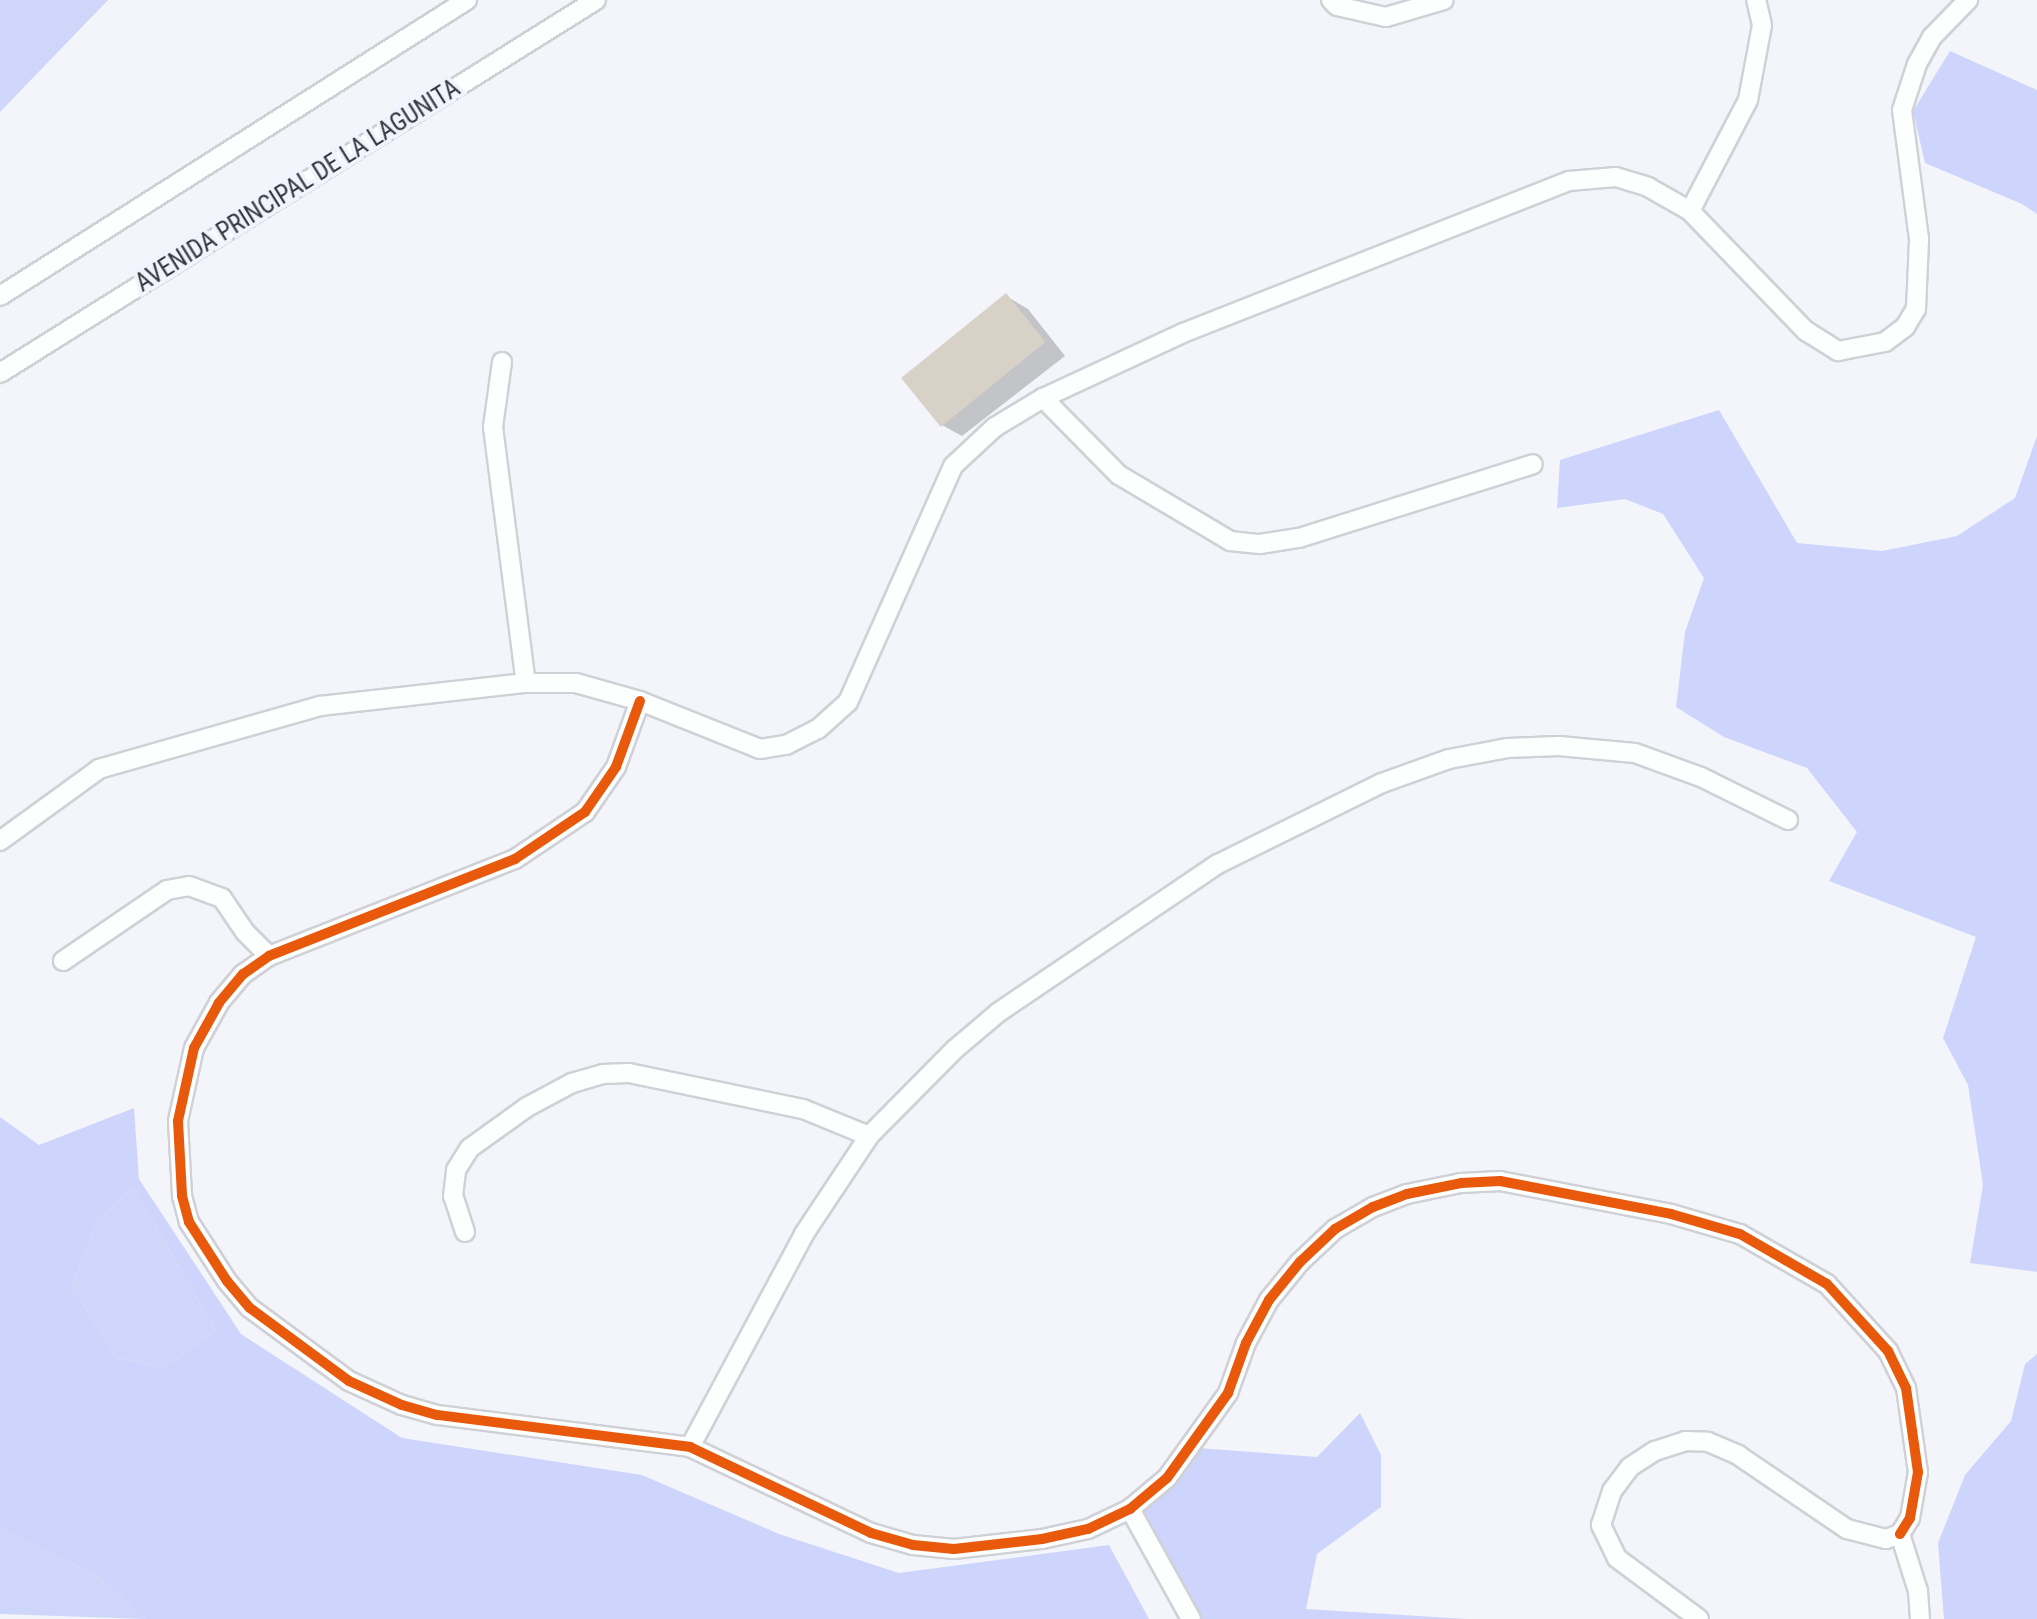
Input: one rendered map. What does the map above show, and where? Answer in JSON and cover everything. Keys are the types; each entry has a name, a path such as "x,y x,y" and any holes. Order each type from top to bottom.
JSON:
{"street":[{"path":"0,296 468,0"},
{"name":"AVENIDA PRINCIPAL DE LA LAGUNITA","path":"0,373 596,0"},
{"path":"1331,0 1337,6 1386,17 1444,0"},
{"path":"1690,211 1748,100 1762,25 1756,0"},
{"path":"0,841 99,769 320,706 526,684 576,683 640,700 760,749 786,745 818,729 848,702 864,675 953,466 995,427 1043,398 1183,333 1569,181 1616,177 1648,186 1690,211 1806,331 1838,351 1886,342 1905,327 1916,309 1919,239 1902,110 1917,64 1932,37 1968,0"},
{"path":"502,362 493,427 526,684"},
{"path":"1043,398 1120,474 1230,541 1260,544 1299,538 1533,464"},
{"path":"640,700 616,766 585,812 516,859 269,956 243,974 204,1024 194,1048 178,1122 182,1196 189,1222 226,1281 250,1308 349,1380 402,1405 438,1416 690,1447 870,1533 913,1545 954,1549 1042,1539 1088,1529 1130,1509 1167,1478 1200,1438 1228,1393 1246,1343 1270,1300 1320,1242 1360,1213 1407,1194 1461,1183 1500,1181 1671,1214 1740,1234 1827,1284 1888,1351 1906,1388 1918,1472 1910,1518 1900,1534 1886,1539 1848,1529 1738,1455 1708,1442 1685,1440 1655,1451 1630,1467 1612,1490 1601,1525 1617,1558 1699,1619"},
{"path":"690,1447 804,1234 870,1136 954,1050 999,1012 1218,864 1306,818 1449,760 1506,748 1559,746 1635,752 1701,777 1788,820"},
{"path":"63,961 166,890 189,886 222,898 269,956"},
{"path":"465,1232 453,1196 456,1170 470,1148 527,1107 572,1083 603,1074 629,1072 804,1109 870,1136"},
{"path":"1130,1509 1191,1619"},
{"path":"1900,1534 1918,1591 1920,1619"}],"shaded area":[{"path":"0,0 108,0 0,112"},
{"path":"1950,51 2037,90 2037,214 1925,163 1913,111"},
{"path":"1719,410 1797,543 1882,551 1957,536 2015,498 2037,436 2037,1272 1970,1263 1983,1185 1968,1085 1943,1038 1976,937 1829,881 1857,832 1807,768 1724,737 1676,707 1685,632 1704,578 1663,514 1625,499 1557,508 1560,460"},
{"path":"134,1108 139,1179 241,1334 402,1438 642,1475 779,1534 899,1573 1109,1545 1149,1619 145,1619 100,1578 0,1529 0,1117 39,1145","holes":["132,1186 216,1331 164,1367 117,1358 72,1287 96,1225"]},
{"path":"132,1186 216,1331 164,1367 117,1358 72,1287 96,1225"},
{"path":"2037,1354 2037,1619 1944,1619 1938,1543 1965,1475 2011,1421 2025,1364"},
{"path":"1360,1413 1381,1455 1381,1507 1317,1554 1306,1609 1467,1619 1196,1619 1132,1503 1198,1448 1317,1457"},
{"path":"0,1529 100,1578 145,1619 0,1614"}],"building":[{"path":"1006,293 1046,342 941,427 901,378"}],"cycle path":[{"path":"640,701 616,767 585,812 515,859 269,956 243,974 219,1003 194,1048 178,1121 182,1196 189,1222 227,1281 250,1308 349,1381 402,1405 438,1415 690,1447 871,1533 913,1545 954,1549 1042,1539 1088,1529 1130,1509 1167,1478 1228,1393 1246,1343 1269,1300 1300,1262 1335,1229 1373,1207 1407,1194 1461,1183 1500,1181 1671,1214 1740,1234 1827,1284 1888,1351 1906,1388 1918,1472 1910,1518 1900,1534"}]}
